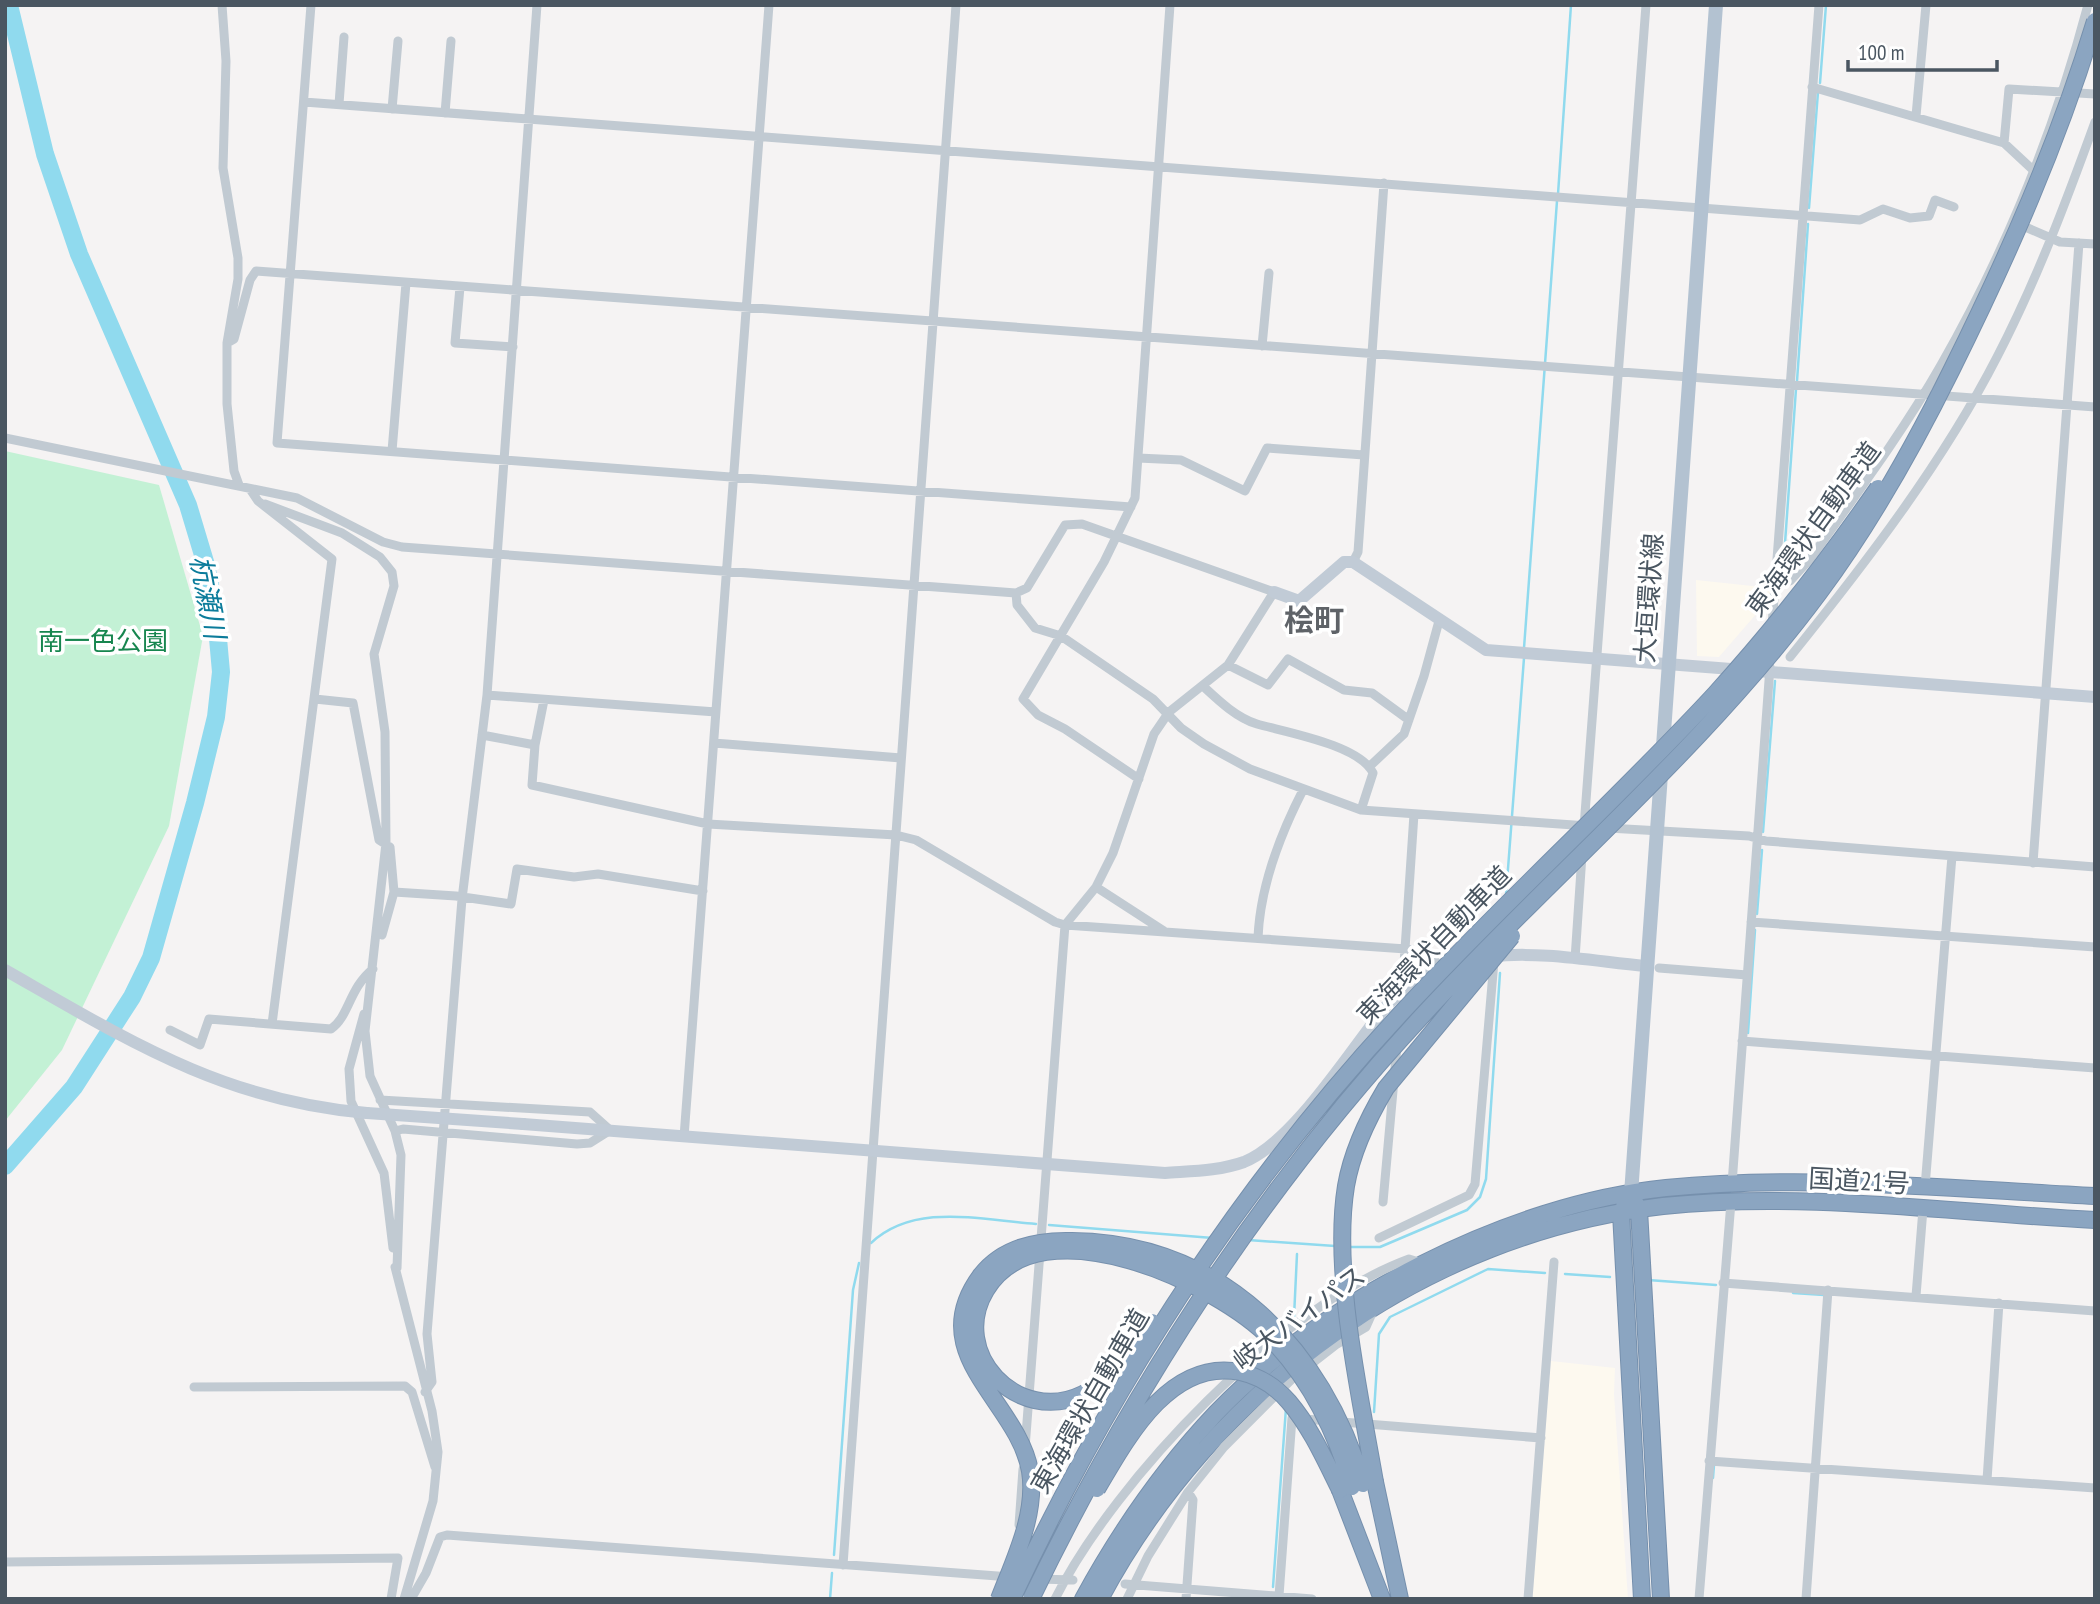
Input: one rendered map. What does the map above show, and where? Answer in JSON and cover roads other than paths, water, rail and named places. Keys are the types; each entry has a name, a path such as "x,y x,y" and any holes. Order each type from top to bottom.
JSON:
{"highway":[{"name":"東海環状自動車道","path":"1031,1599 1077,1505 1144,1385 1223,1263 1271,1196 1419,1019 1640,794 1739,688 1816,597 1889,489 2017,236 2049,159 2095,21"},
{"name":"東海環状自動車道","path":"1013,1599 1060,1499 1130,1374 1210,1251 1308,1121 1405,1009 1713,696 1755,649 1842,539 1951,370"},
{"path":"1357,1486 1353,1346 1342,1231 1346,1184 1361,1135 1379,1099 1405,1062 1487,965 1640,794"},
{"path":"1308,1121 1267,1165 1217,1228 1188,1271 1181,1281 1174,1292 1132,1349 1099,1383 1067,1399 1053,1402 1024,1398 999,1383 989,1372 975,1336 977,1310 987,1289 1008,1268 1035,1256 1056,1252 1103,1255 1175,1275 1184,1279 1212,1293 1231,1305 1287,1357 1325,1416 1357,1486 1399,1599"},
{"name":"国道21号","path":"1631,1194 1732,1184 1925,1187 2095,1196"},
{"path":"1631,1194 1639,1210 1661,1599"},
{"path":"1631,1194 1621,1213 1642,1599"},
{"name":"岐大バイパス","path":"1083,1599 1133,1514 1218,1411 1257,1375 1316,1331 1364,1297 1423,1264 1504,1227 1558,1209 1631,1194"},
{"name":"国道21号","path":"1621,1213 1731,1202 1783,1201 2095,1220"},
{"name":"岐大バイパス","path":"1100,1599 1145,1522 1172,1485 1229,1420 1266,1385 1374,1307 1413,1285 1509,1243 1621,1213"},
{"path":"999,1599 1025,1526 1031,1475 1021,1441 970,1363 965,1348 964,1315 967,1301 982,1273 1007,1253 1057,1240 1132,1248 1181,1264 1239,1297 1279,1330 1314,1372 1348,1437 1383,1599"},
{"path":"1039,1599 1102,1480 1143,1420 1171,1389 1200,1374 1230,1370 1254,1377 1275,1388 1357,1486"}],"main road":[{"name":"大垣環状線","path":"1631,1194 1652,967 1656,831 1717,5"}],"street":[{"path":"222,5 226,61 223,168 238,258 238,279 227,343 228,429 234,471 240,485"},
{"path":"311,5 277,443 1130,507"},
{"path":"425,1392 432,1382 427,1334 462,899 487,695 537,5"},
{"path":"684,1136 769,5"},
{"path":"843,1565 931,321 956,5"},
{"path":"1139,779 1065,729 1038,715 1023,699 1117,536 1135,498 1170,5"},
{"path":"1575,959 1646,5"},
{"path":"1732,1184 1819,5"},
{"path":"1916,116 1926,5"},
{"path":"1776,579 1790,581 1810,559 1922,395 1966,318 2033,170 2062,92 2088,5"},
{"path":"339,104 344,37"},
{"path":"393,109 398,41"},
{"path":"445,113 451,41"},
{"path":"1812,87 2004,143 2033,170"},
{"path":"2004,143 2009,89 2095,94"},
{"path":"304,102 1860,220 1883,209 1921,218 1929,216 1935,200 1954,206"},
{"path":"1790,657 1848,585 1896,519 1996,359 2052,238 2095,122"},
{"path":"1353,562 1358,552 1384,183"},
{"path":"2012,221 2052,238 2095,244"},
{"path":"2034,863 2079,243"},
{"path":"227,343 234,339 250,280 256,271 747,310 931,321 2095,407"},
{"path":"1262,346 1269,273"},
{"path":"392,451 406,283"},
{"path":"460,287 455,343 513,347"},
{"path":"5,438 297,498 383,542 402,547 498,552 1016,593 1027,588 1065,525 1082,524 1299,601 1344,562 1353,562 1479,648 1514,654 2095,697"},
{"path":"1138,458 1181,460 1245,491 1267,448 1364,455"},
{"path":"250,489 258,501 342,533 380,557 391,572 394,586 374,654 385,732 386,843 376,946 366,1009 368,1065 380,1100 395,1131 402,1169 397,1268 437,1437 433,1501 404,1599"},
{"path":"265,504 332,559 272,1024"},
{"path":"1810,559 1848,585"},
{"path":"1013,1599 1065,925 1096,887 1113,853 1154,734 1169,712 1204,687 1228,665 1274,592"},
{"path":"1016,593 1017,605 1035,628 1061,636 1169,712 1181,728 1204,744 1250,769 1362,810 2095,867"},
{"path":"1370,766 1404,734 1438,621"},
{"path":"1228,665 1268,685 1287,659 1344,690 1372,693 1409,720"},
{"path":"1204,687 1223,705 1256,724 1349,752 1370,766 1373,773 1362,810"},
{"path":"487,695 716,712"},
{"path":"316,699 353,703 379,840 390,847 394,892 380,941 376,946"},
{"path":"544,700 535,745 532,785 708,824 896,835 916,840 1055,922 1065,925 1427,951 1441,968"},
{"path":"482,735 535,745"},
{"path":"714,743 901,758"},
{"path":"1258,938 1259,917 1272,865 1284,826 1303,790"},
{"path":"1383,1202 1403,990 1414,814"},
{"path":"1925,1187 1952,856"},
{"path":"394,892 511,904 517,869 574,877 598,874 703,891"},
{"path":"1096,887 1166,932"},
{"path":"1751,922 2095,947"},
{"path":"5,970 182,1068 264,1096 354,1112 1164,1172 1218,1169 1267,1151 1287,1133 1363,1034 1403,990 1441,968 1474,956 1575,959 1747,975"},
{"path":"1379,1238 1469,1195 1475,1184 1494,956"},
{"path":"170,1030 200,1045 209,1019 331,1029 337,1025 358,981 373,969"},
{"path":"366,1009 358,1027 349,1069 354,1112 384,1173 392,1221 392,1265 397,1268"},
{"path":"1742,1041 2095,1068"},
{"path":"380,1100 590,1112 611,1130"},
{"path":"395,1131 403,1129 576,1144 590,1143 611,1130"},
{"path":"1699,1599 1731,1202"},
{"path":"1916,1296 1923,1209"},
{"path":"1055,1599 1122,1495 1243,1367 1346,1291 1409,1259 1423,1264"},
{"path":"1528,1599 1554,1262"},
{"path":"1723,1283 2095,1311"},
{"path":"1806,1599 1828,1290"},
{"path":"1987,1480 1999,1303"},
{"path":"1127,1599 1129,1585 1188,1492 1244,1425 1315,1361 1366,1326 1374,1316 1374,1307"},
{"path":"194,1387 405,1386 412,1392 436,1468"},
{"path":"1279,1596 1292,1418 1541,1438"},
{"path":"1709,1461 2095,1488"},
{"path":"1187,1594 1193,1500 1188,1492"},
{"path":"411,1599 426,1573 440,1537 447,1535 1069,1580"},
{"path":"5,1562 398,1558 391,1599"},
{"path":"1129,1585 1187,1594 1312,1599"}],"waterway":[{"name":"杭瀬川","path":"5,1166 74,1087 132,997 151,958 195,803 216,717 221,672 216,616 206,565 188,505 79,254 45,154 9,5"},
{"path":"1558,194 1571,5"},
{"path":"1820,83 1826,5"},
{"path":"1809,208 1818,92"},
{"path":"1524,648 1557,201"},
{"path":"1797,381 1808,224"},
{"path":"1783,571 1796,389"},
{"path":"1506,895 1524,658"},
{"path":"1763,832 1775,681"},
{"path":"1757,914 1762,850"},
{"path":"1748,1033 1755,930"},
{"path":"1349,1247 1380,1247 1467,1210 1480,1197 1486,1179 1500,973"},
{"path":"871,1243 888,1230 907,1222 928,1218 971,1217 1036,1224"},
{"path":"1049,1225 1213,1238"},
{"path":"1248,1240 1335,1246"},
{"path":"1294,1317 1297,1254"},
{"path":"834,1555 853,1290 859,1263"},
{"path":"1374,1412 1379,1334 1390,1317 1488,1269 1545,1273"},
{"path":"1565,1274 1610,1277"},
{"path":"1648,1280 1716,1285"},
{"path":"1793,1293 1824,1295"},
{"path":"1273,1587 1286,1408"},
{"path":"1713,1478 1714,1465"},
{"path":"830,1599 832,1573"}],"district":[{"name":"桧町","path":"1314,621"}],"park label":[{"name":"南一色公園","path":"103,641"}]}
